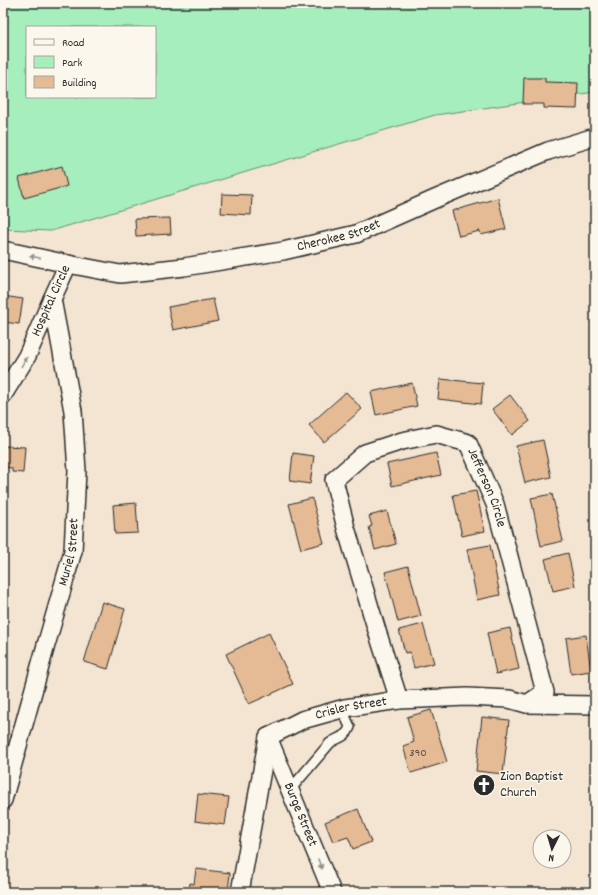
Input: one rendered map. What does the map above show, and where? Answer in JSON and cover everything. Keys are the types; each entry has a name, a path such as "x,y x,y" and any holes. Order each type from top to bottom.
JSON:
{"street":[{"name":"Cherokee Street","path":"68,264 120,274 170,269 283,251 356,234 548,151 595,136"},
{"name":"Hospital Circle","path":"3,250 68,264 27,356 3,395"},
{"name":"Muriel Street","path":"3,800 73,551 77,471 73,411 52,299"},
{"name":"Jefferson Circle","path":"399,700 346,528 334,480 365,453 402,441 436,434 468,443 495,504 545,692 528,704"},
{"name":"Crisler Street","path":"268,737 302,720 342,709 399,700 467,697 509,699 528,704 595,706"},
{"name":"Burge Street","path":"268,737 332,892"},
{"path":"240,892 268,737"}],"lane":[{"path":"290,790 330,743 348,732 350,727 342,709"}],"green space":[{"path":"3,3 595,3 595,92 435,115 51,231 3,229"}],"building":[{"path":"524,78 545,78 545,82 578,83 577,109 544,108 544,104 523,104"},
{"path":"62,166 67,186 24,198 19,178"},
{"path":"222,194 252,195 251,215 221,213"},
{"path":"498,198 506,229 481,235 480,231 459,236 452,211"},
{"path":"170,218 171,234 136,236 135,219"},
{"path":"3,296 23,299 19,324 3,322"},
{"path":"213,299 218,321 173,330 168,307"},
{"path":"440,379 483,383 481,404 438,399"},
{"path":"412,383 417,406 376,415 371,392"},
{"path":"346,392 362,409 324,442 309,425"},
{"path":"510,395 530,421 512,435 492,409"},
{"path":"543,440 551,477 525,483 516,446"},
{"path":"3,446 25,447 23,473 12,472 12,468 3,467"},
{"path":"293,453 314,456 310,484 290,481"},
{"path":"436,453 441,475 392,486 387,464"},
{"path":"476,491 485,531 462,536 453,495"},
{"path":"552,494 563,541 541,546 531,498"},
{"path":"312,498 324,543 301,549 289,504"},
{"path":"136,503 138,533 115,534 113,505"},
{"path":"387,511 396,544 375,550 369,527 372,526 369,516"},
{"path":"490,545 500,595 477,600 467,549"},
{"path":"568,553 575,586 553,591 545,559"},
{"path":"408,566 421,616 398,622 385,572"},
{"path":"102,602 125,609 108,669 84,662"},
{"path":"423,624 434,663 414,668 410,652 405,653 399,630"},
{"path":"510,628 519,669 496,674 487,633"},
{"path":"269,633 293,684 249,704 226,654"},
{"path":"586,635 591,671 571,674 566,638"},
{"path":"431,710 447,762 411,773 403,746 414,742 407,717"},
{"path":"482,717 509,720 503,774 476,771"},
{"path":"198,794 229,797 225,825 195,821"},
{"path":"358,809 371,842 353,849 348,837 333,842 325,822"},
{"path":"196,869 230,873 228,892 189,892 190,883 194,884"}],"place":[{"name":"Zion Baptist Church","path":"484,785"}]}
